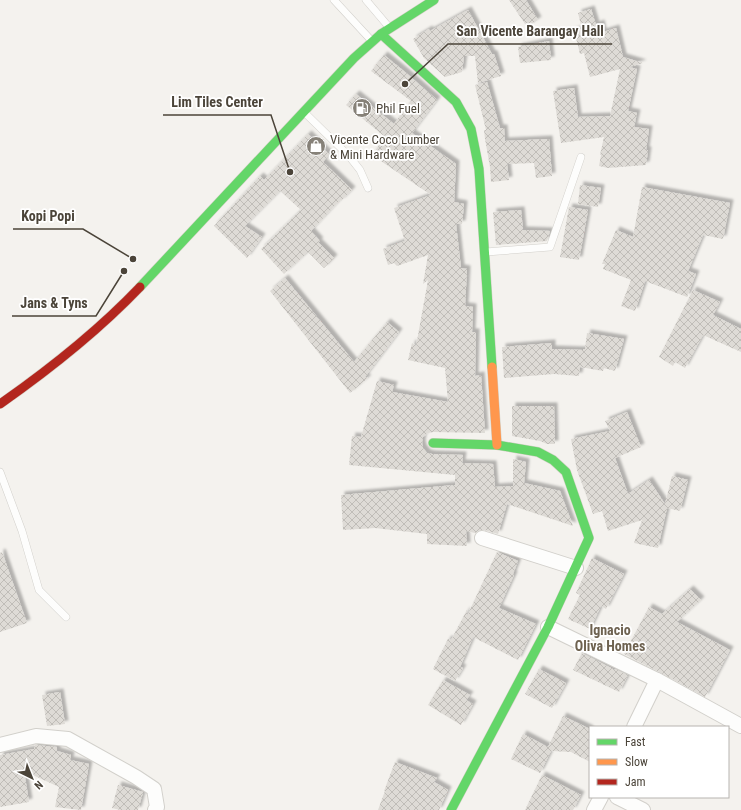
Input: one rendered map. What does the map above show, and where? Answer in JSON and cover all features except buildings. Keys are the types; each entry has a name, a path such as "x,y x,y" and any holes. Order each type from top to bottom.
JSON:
{"street":[{"path":"0,404 40,376 120,308 354,58 381,34 434,0"},
{"path":"381,34 456,102 471,130 479,169 497,445"},
{"path":"433,443 497,445 538,452 553,460 566,472 589,538 548,627 451,810"},
{"path":"482,538 576,568"},
{"path":"548,627 657,680 741,726"},
{"path":"634,726 657,680"},
{"path":"0,745 36,736 68,739 136,777 154,789 157,807 155,810"},
{"path":"594,810 600,798"},
{"path":"620,798 643,810"}],"lane":[{"path":"334,0 372,42"},
{"path":"366,0 390,28"},
{"path":"303,112 349,156 360,170 368,188"},
{"path":"484,253 550,247 581,157"},
{"path":"0,472 22,531 39,590 66,617"}],"traffic: fast":[{"path":"140,287 354,58 381,34 434,0"},
{"path":"381,34 456,102 471,129 479,169 492,367"},
{"path":"433,443 497,445 538,452 553,460 566,472 589,538 548,627 451,810"}],"traffic: slow":[{"path":"492,367 497,445"}],"traffic: jam":[{"path":"0,404 73,349 140,287"}],"place":[{"name":"San Vicente Barangay Hall","path":"405,84"},
{"name":"Phil Fuel","path":"362,108"},
{"name":"Vicente Coco Lumber & Mini Hardware","path":"316,146"},
{"name":"Lim Tiles Center","path":"290,172"},
{"name":"Kopi Popi","path":"133,259"},
{"name":"Jans & Tyns","path":"124,271"}],"district":[{"name":"Ignacio Oliva Homes","path":"610,638"}]}
